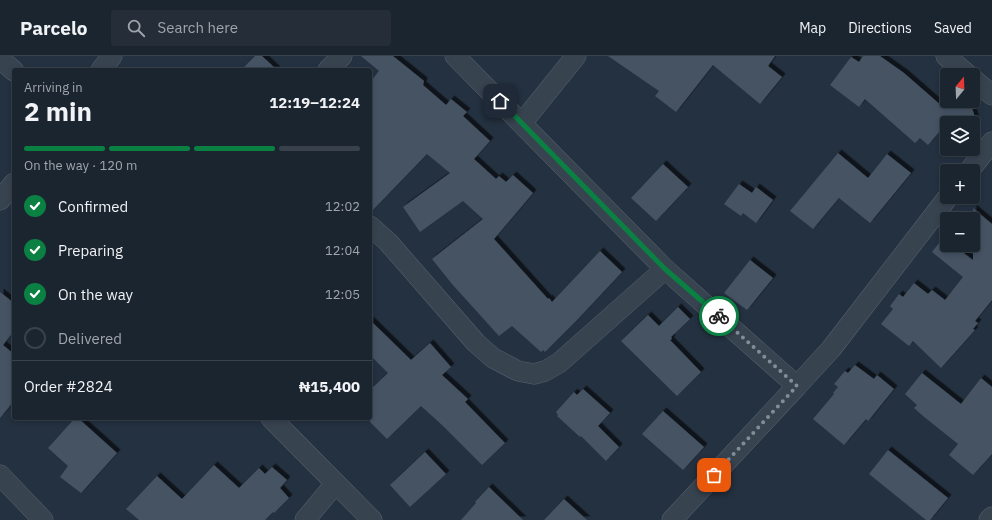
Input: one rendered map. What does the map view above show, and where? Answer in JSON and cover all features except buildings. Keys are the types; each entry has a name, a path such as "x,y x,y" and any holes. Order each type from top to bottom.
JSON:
{"street":[{"path":"103,68 112,56"},
{"path":"330,68 342,56"},
{"path":"455,56 665,269 797,386"},
{"path":"522,123 576,56"},
{"path":"946,56 960,68"},
{"path":"0,59 12,69"},
{"path":"980,85 992,95"},
{"path":"974,164 992,142"},
{"path":"0,200 12,185"},
{"path":"672,520 831,349 943,204"},
{"path":"372,228 388,242 476,343 493,358 518,371 534,374 545,371 559,363 665,269"},
{"path":"273,420 372,520"},
{"path":"305,520 335,484"},
{"path":"4,488 43,520"},
{"path":"989,520 992,517"}],"way so far":[{"path":"714,475 797,386 771,361 719,316"}],"route":[{"path":"500,101 665,269 719,316"}]}
